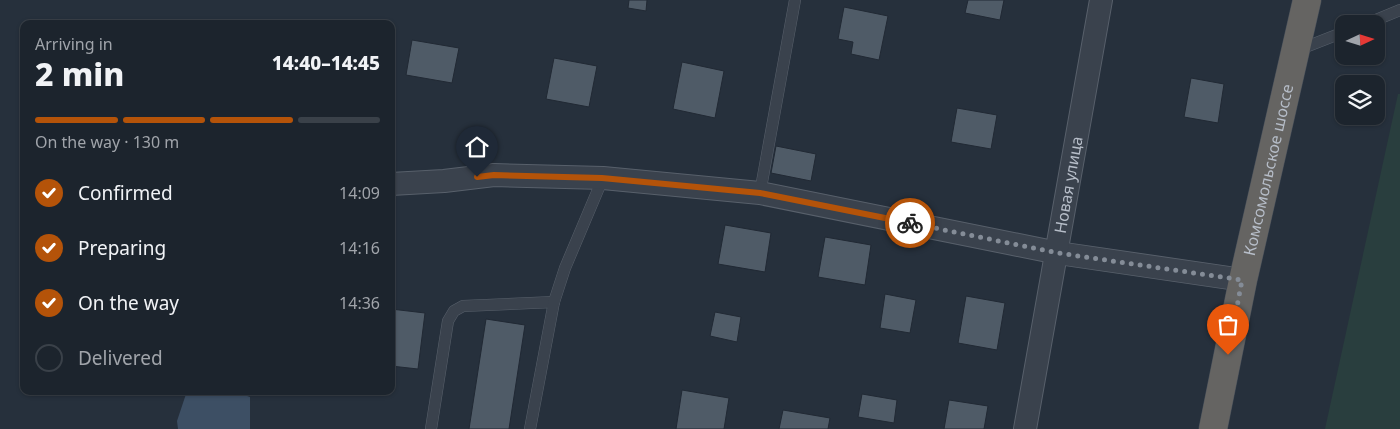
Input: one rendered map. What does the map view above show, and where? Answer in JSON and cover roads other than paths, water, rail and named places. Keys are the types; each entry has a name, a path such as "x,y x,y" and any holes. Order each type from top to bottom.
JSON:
{"highway":[{"name":"Комсомольское шоссе","path":"1213,429 1242,280 1307,0"}],"street":[{"name":"Новая улица","path":"1025,429 1058,253 1101,0"},
{"path":"395,184 444,181 494,175 602,178 760,193 1058,253 1242,280"}],"lane":[{"path":"760,193 795,0"},
{"path":"1385,16 1400,10"},
{"path":"1294,52 1335,36"},
{"path":"530,429 554,302 565,268 602,178"},
{"path":"431,429 448,321 454,311 463,306 554,302"}],"water":[{"path":"186,395 244,395 250,397 250,429 178,429 177,421"}]}
